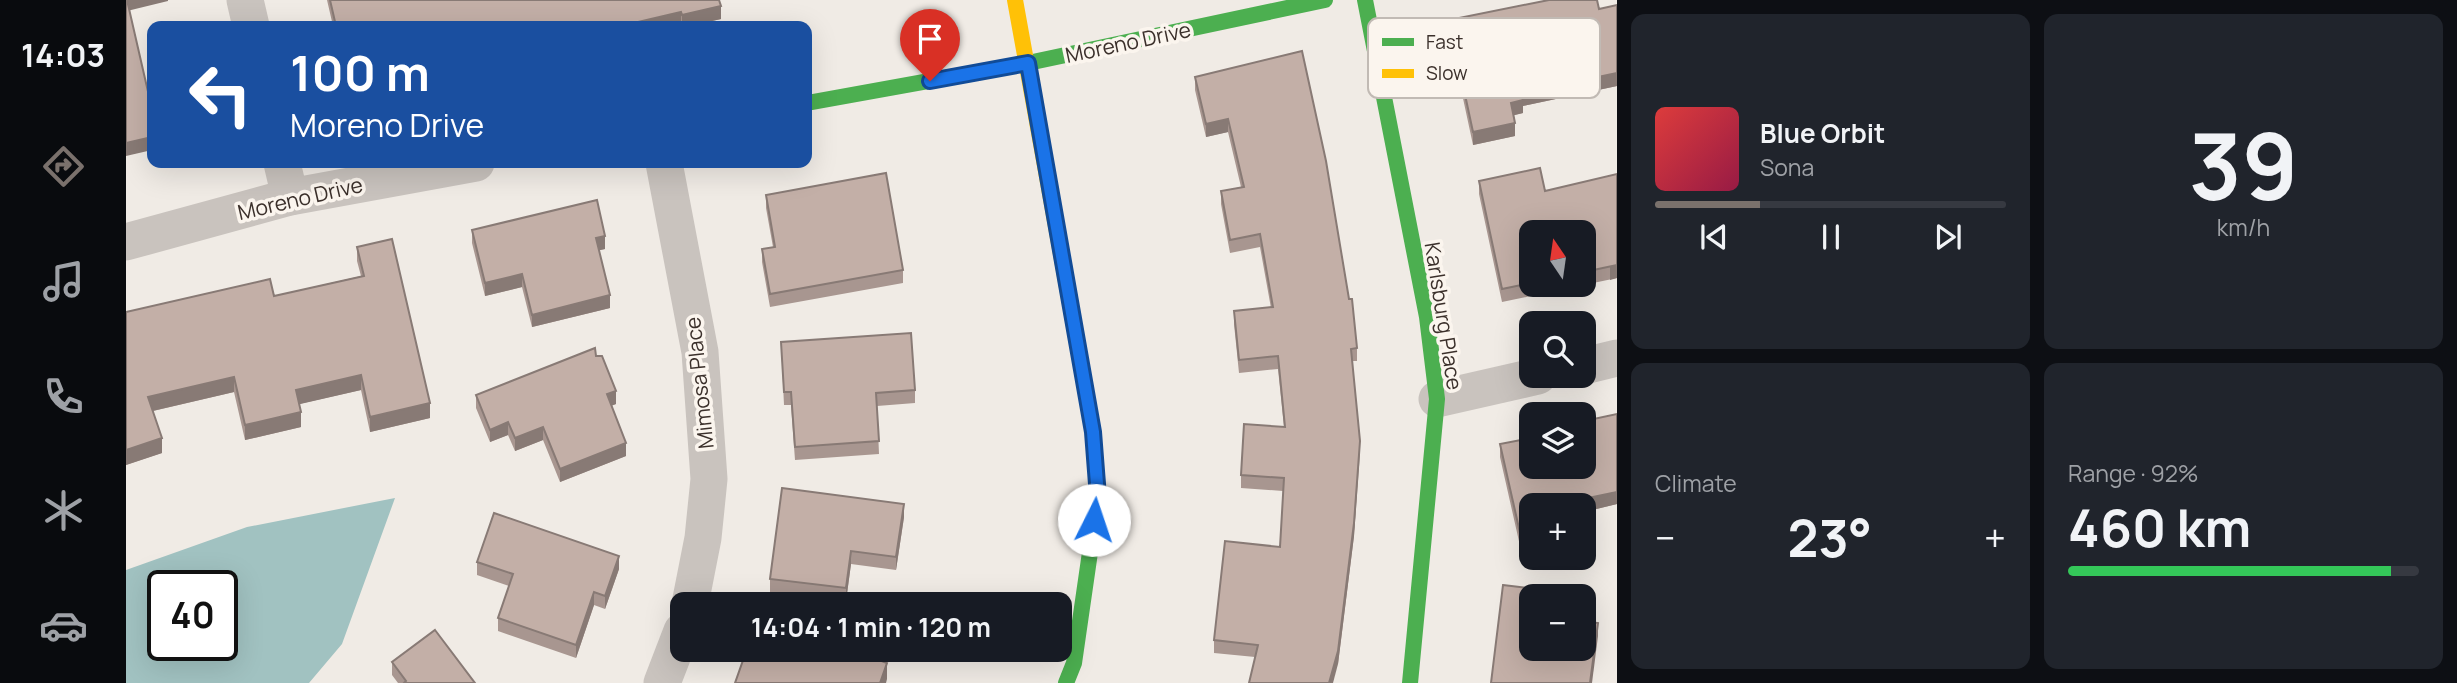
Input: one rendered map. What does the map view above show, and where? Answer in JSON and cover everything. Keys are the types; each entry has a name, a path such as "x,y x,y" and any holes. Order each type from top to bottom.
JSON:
{"street":[{"path":"245,0 250,21"},
{"path":"1015,0 1093,432 1098,497 1073,663 1066,683"},
{"name":"Moreno Drive","path":"812,102 1028,63 1325,0"},
{"name":"Karlsburg Place","path":"1364,0 1368,20"},
{"name":"Karlsburg Place","path":"1383,98 1426,317 1437,399 1410,683"},
{"name":"Moreno Drive","path":"126,242 286,180 420,168"},
{"name":"Mimosa Place","path":"665,168 700,352 709,479 703,538 692,592"},
{"path":"1596,363 1617,358"},
{"path":"1437,399 1519,380"},
{"path":"662,683 670,662"}],"water":[{"path":"395,498 342,644 309,683 126,683 126,570 247,527"}],"building":[{"path":"127,0 147,87 147,138 126,143"},
{"path":"330,0 719,0 721,6 642,21 335,21"},
{"path":"1549,0 1597,0 1599,9 1617,5 1617,73 1600,77 1600,18 1459,18"},
{"path":"1302,51 1326,161 1349,299 1352,299 1357,348 1351,349 1360,441 1354,523 1338,651 1329,683 1249,683 1258,645 1214,640 1225,541 1280,547 1284,478 1241,475 1244,424 1285,427 1278,356 1239,360 1234,311 1273,307 1260,234 1230,240 1221,191 1244,187 1228,119 1206,124 1195,77"},
{"path":"1466,98 1523,98 1511,103 1515,123 1473,132"},
{"path":"1540,168 1545,191 1617,174 1617,265 1596,269 1596,220 1519,220 1519,285 1502,289 1479,181"},
{"path":"886,173 903,270 770,294 762,249 775,247 766,195"},
{"path":"597,200 605,236 596,238 610,295 532,315 522,274 485,283 472,230"},
{"path":"392,239 430,403 370,417 361,375 296,390 301,412 245,425 234,377 148,397 162,438 126,450 126,312 270,279 274,296 364,276 357,247"},
{"path":"911,333 915,390 876,393 879,441 795,447 791,392 784,392 781,342"},
{"path":"595,348 596,356 602,356 616,391 607,394 626,443 560,469 543,427 515,438 508,422 490,430 476,395"},
{"path":"1617,414 1617,492 1596,496 1596,493 1519,493 1519,528 1500,444 1519,440 1519,479 1596,479 1596,418"},
{"path":"782,488 904,504 896,557 851,551 846,588 770,579"},
{"path":"494,513 619,556 605,596 594,592 576,645 498,618 513,574 477,562"},
{"path":"1503,585 1519,587 1519,661 1593,661 1590,683 1491,683"},
{"path":"435,630 475,683 404,683 406,681 392,662"},
{"path":"742,662 887,663 880,683 735,683"}],"traffic: fast":[{"path":"812,102 1028,63 1325,0"},
{"path":"1365,0 1369,18"},
{"path":"1384,98 1427,317 1437,399 1410,683"},
{"path":"1066,683 1074,663 1098,497 1093,432 1085,387"}],"traffic: slow":[{"path":"1015,0 1085,387"}],"route":[{"path":"930,81 1028,63 1093,432 1098,497 1094,520"}]}
